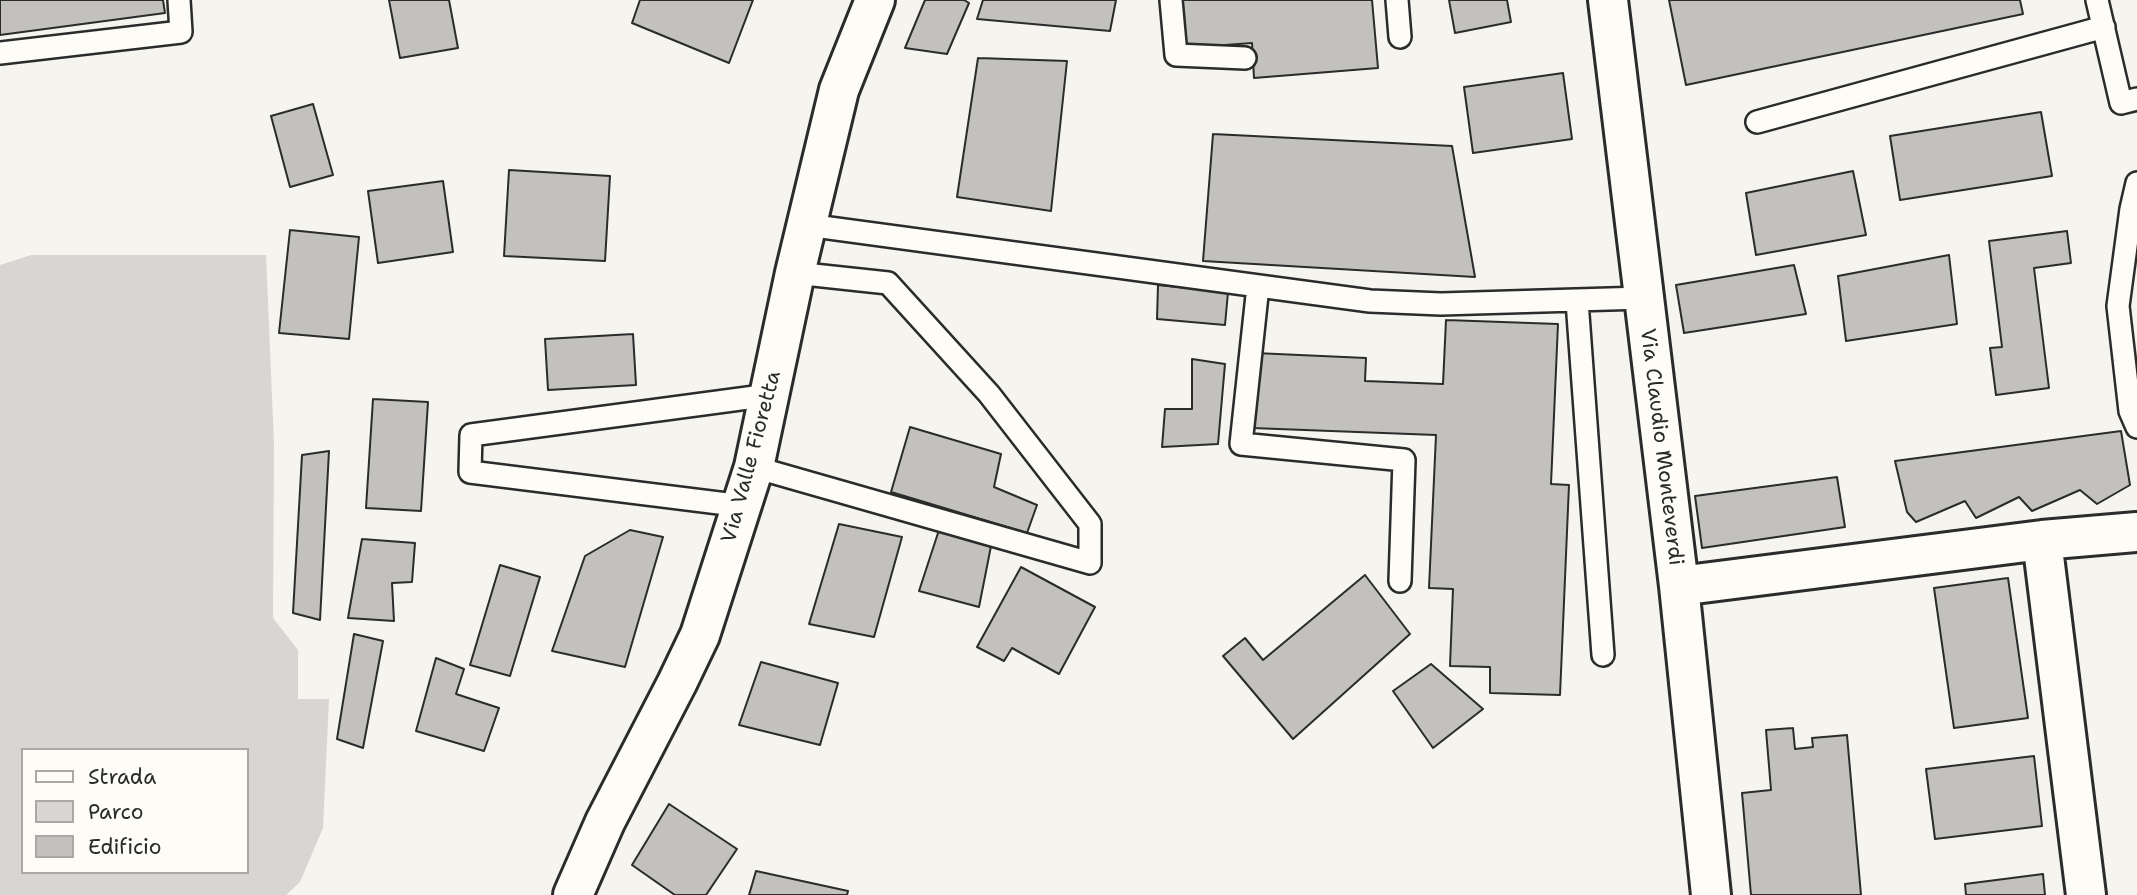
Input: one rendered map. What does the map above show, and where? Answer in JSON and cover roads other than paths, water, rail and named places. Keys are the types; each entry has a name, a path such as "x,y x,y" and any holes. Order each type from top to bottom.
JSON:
{"street":[{"name":"Via Valle Fioretta","path":"573,895 605,822 700,635 754,467 795,273 839,90 875,0"},
{"name":"Via Claudio Monteverdi","path":"1608,0 1679,586 1711,895"},
{"path":"1679,586 2042,540 2137,532"},
{"path":"2042,540 2086,895"}],"lane":[{"path":"0,53 181,32 179,0"},
{"path":"1171,0 1176,55 1245,58"},
{"path":"1397,0 1400,37"},
{"path":"2097,0 2121,103 2137,99"},
{"path":"1757,122 2104,27"},
{"path":"2137,183 2118,306 2130,411 2137,427"},
{"path":"807,225 1370,301 1441,304 1643,298"},
{"path":"754,467 1090,563 1090,524 989,394 888,283 795,273"},
{"path":"1258,286 1241,444 1404,460 1400,581"},
{"path":"1577,301 1603,655"},
{"path":"743,506 470,472 471,435 770,396"}]}
